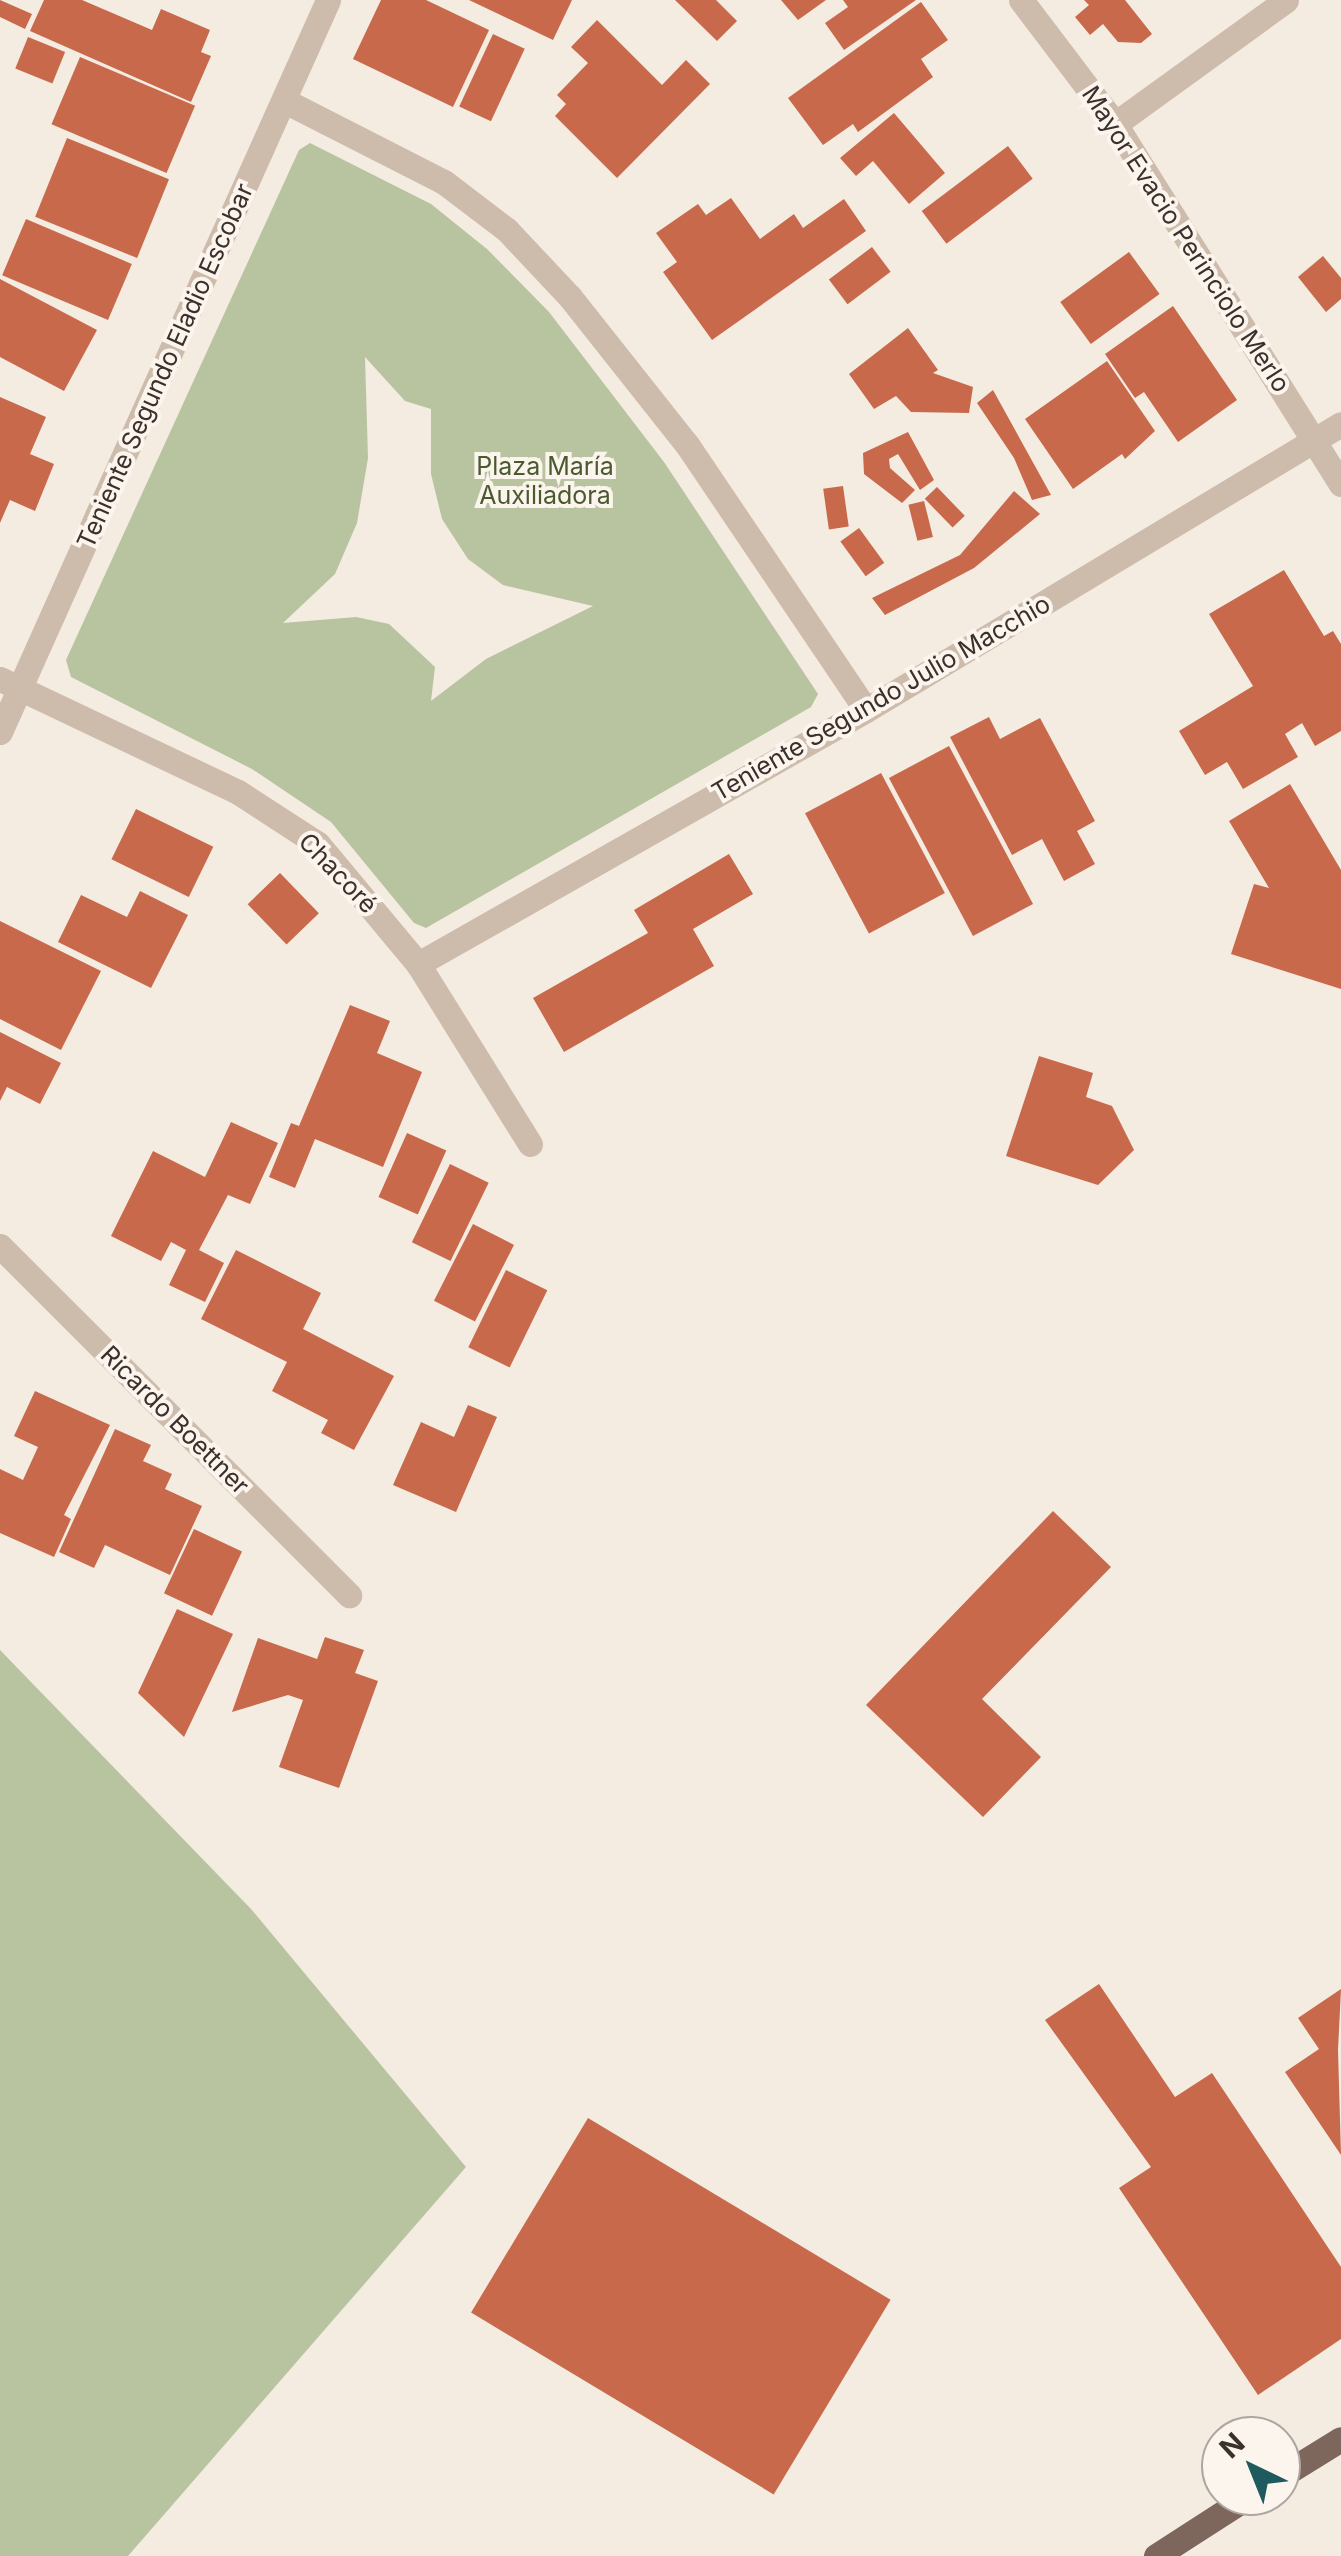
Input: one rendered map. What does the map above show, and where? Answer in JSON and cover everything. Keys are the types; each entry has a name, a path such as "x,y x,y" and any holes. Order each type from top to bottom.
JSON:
{"main road":[{"path":"1301,2464 1341,2439"},
{"path":"1172,2552 1222,2516"}],"street":[{"name":"Teniente Segundo Eladio Escobar","path":"0,732 10,684 286,100 328,0"},
{"name":"Mayor Evacio Perinciolo Merlo","path":"1021,0 1115,124 1316,438 1341,484"},
{"path":"1115,124 1286,0"},
{"path":"286,100 444,182 507,230 570,297 688,446 866,710"},
{"name":"Teniente Segundo Julio Macchio","path":"418,964 866,710 1341,424"},
{"name":"Chacoré","path":"10,684 279,816 347,875 418,964 530,1144"},
{"name":"Ricardo Boettner","path":"0,1246 349,1594"}],"green space":[{"name":"Plaza María Auxiliadora","path":"310,143 431,204 487,249 549,312 664,462 818,694 811,707 426,928 414,923 331,822 252,769 71,677 66,660 299,150","holes":["365,357 405,401 431,409 431,474 442,519 468,559 503,585 593,606 486,659 431,701 435,667 389,624 356,617 283,623 335,574 357,523 368,458"]},
{"path":"0,1650 251,1909 466,2167 128,2556 0,2556"}],"building":[{"path":"0,0 32,14 25,29 0,17"},
{"path":"44,0 82,0 152,30 161,9 210,30 201,52 211,56 191,102 30,31"},
{"path":"381,0 426,0 489,30 453,107 353,59"},
{"path":"469,0 572,0 553,40"},
{"path":"675,0 716,0 737,21 717,41"},
{"path":"781,0 826,0 798,20"},
{"path":"843,0 916,0 844,50 825,23 848,7"},
{"path":"1084,0 1125,0 1152,34 1141,43 1118,42 1103,24 1090,35 1075,17 1089,5"},
{"path":"921,2 948,40 921,59 933,77 858,132 853,124 823,145 788,98"},
{"path":"597,20 662,85 686,60 710,84 617,178 555,116 566,104 557,95 588,63 571,47"},
{"path":"493,34 525,49 491,121 459,107"},
{"path":"28,37 65,52 52,84 15,69"},
{"path":"80,57 195,106 167,173 51,124"},
{"path":"894,113 945,173 909,204 873,161 856,176 840,158"},
{"path":"67,138 169,179 137,258 35,217"},
{"path":"1008,146 1033,179 946,244 922,211"},
{"path":"731,198 760,239 794,214 803,228 844,199 866,231 712,340 663,272 677,262 656,233 698,204 706,215"},
{"path":"26,219 132,264 108,320 2,275"},
{"path":"872,247 891,272 848,304 829,279"},
{"path":"1129,252 1160,294 1091,344 1060,302"},
{"path":"1323,256 1341,278 1341,299 1326,312 1298,277"},
{"path":"0,279 97,330 64,391 0,357"},
{"path":"1173,306 1237,400 1178,442 1144,392 1135,398 1105,354"},
{"path":"908,328 938,370 933,373 973,387 969,413 911,412 896,396 874,409 849,374"},
{"path":"1107,361 1155,431 1125,459 1122,454 1073,489 1025,419"},
{"path":"993,390 1051,495 1032,500 1014,458 977,403"},
{"path":"0,397 46,417 30,454 54,464 35,511 10,500 0,523"},
{"path":"908,432 934,480 920,490 898,454 889,459 890,468 915,490 902,503 864,474 863,453"},
{"path":"843,486 849,527 829,529 823,489"},
{"path":"937,487 965,516 953,528 925,499"},
{"path":"1014,491 1040,514 974,568 885,615 872,598 960,555"},
{"path":"924,501 933,537 917,541 908,505"},
{"path":"859,528 884,563 866,576 840,542"},
{"path":"1284,570 1324,636 1333,631 1341,644 1341,731 1315,746 1302,723 1285,734 1298,757 1243,789 1227,762 1205,775 1179,731 1253,686 1209,614"},
{"path":"989,717 1000,739 1040,718 1095,821 1077,831 1095,864 1064,881 1042,839 1012,855 950,737"},
{"path":"949,746 1033,904 973,936 889,778"},
{"path":"881,773 945,893 869,933 805,813"},
{"path":"1290,784 1341,870 1341,989 1231,954 1254,884 1269,888 1229,821"},
{"path":"136,809 213,847 189,897 111,859"},
{"path":"729,854 753,894 693,929 714,966 564,1052 533,998 648,933 634,910"},
{"path":"280,873 319,913 287,945 248,904"},
{"path":"140,891 188,915 151,988 58,942 81,895 127,917"},
{"path":"0,921 101,971 61,1050 0,1019"},
{"path":"350,1005 390,1021 377,1053 422,1072 383,1167 315,1139 295,1188 269,1177 291,1123 299,1126"},
{"path":"0,1032 61,1063 40,1104 7,1087 0,1101"},
{"path":"1039,1056 1093,1073 1086,1097 1112,1106 1134,1150 1098,1185 1006,1156"},
{"path":"231,1122 278,1143 250,1204 228,1195 199,1250 224,1263 205,1302 169,1285 186,1250 171,1242 161,1261 111,1236 153,1151 205,1177"},
{"path":"407,1133 446,1150 418,1214 379,1197"},
{"path":"450,1164 489,1183 451,1261 412,1242"},
{"path":"473,1224 514,1245 475,1322 434,1301"},
{"path":"236,1250 321,1293 303,1329 394,1376 354,1450 321,1433 328,1420 272,1391 287,1362 201,1319"},
{"path":"506,1270 547,1290 510,1367 468,1347"},
{"path":"35,1391 110,1425 64,1515 71,1519 54,1557 0,1533 0,1469 23,1480 38,1447 14,1436"},
{"path":"468,1405 497,1417 456,1512 393,1485 421,1422 454,1437"},
{"path":"115,1429 151,1445 143,1461 172,1474 165,1489 202,1506 170,1575 105,1545 94,1568 59,1552"},
{"path":"1053,1511 1111,1567 982,1699 1041,1757 983,1817 866,1705"},
{"path":"194,1529 242,1551 212,1616 164,1593"},
{"path":"177,1609 233,1634 184,1737 138,1693"},
{"path":"325,1637 364,1650 355,1673 378,1681 339,1788 279,1767 303,1700 288,1695 232,1712 258,1638 317,1659"},
{"path":"1099,1984 1175,2097 1212,2073 1341,2267 1341,2339 1258,2395 1119,2188 1151,2167 1045,2020"},
{"path":"1341,1989 1341,2155 1285,2072 1319,2049 1298,2018"},
{"path":"588,2118 891,2300 774,2494 471,2313"}]}
